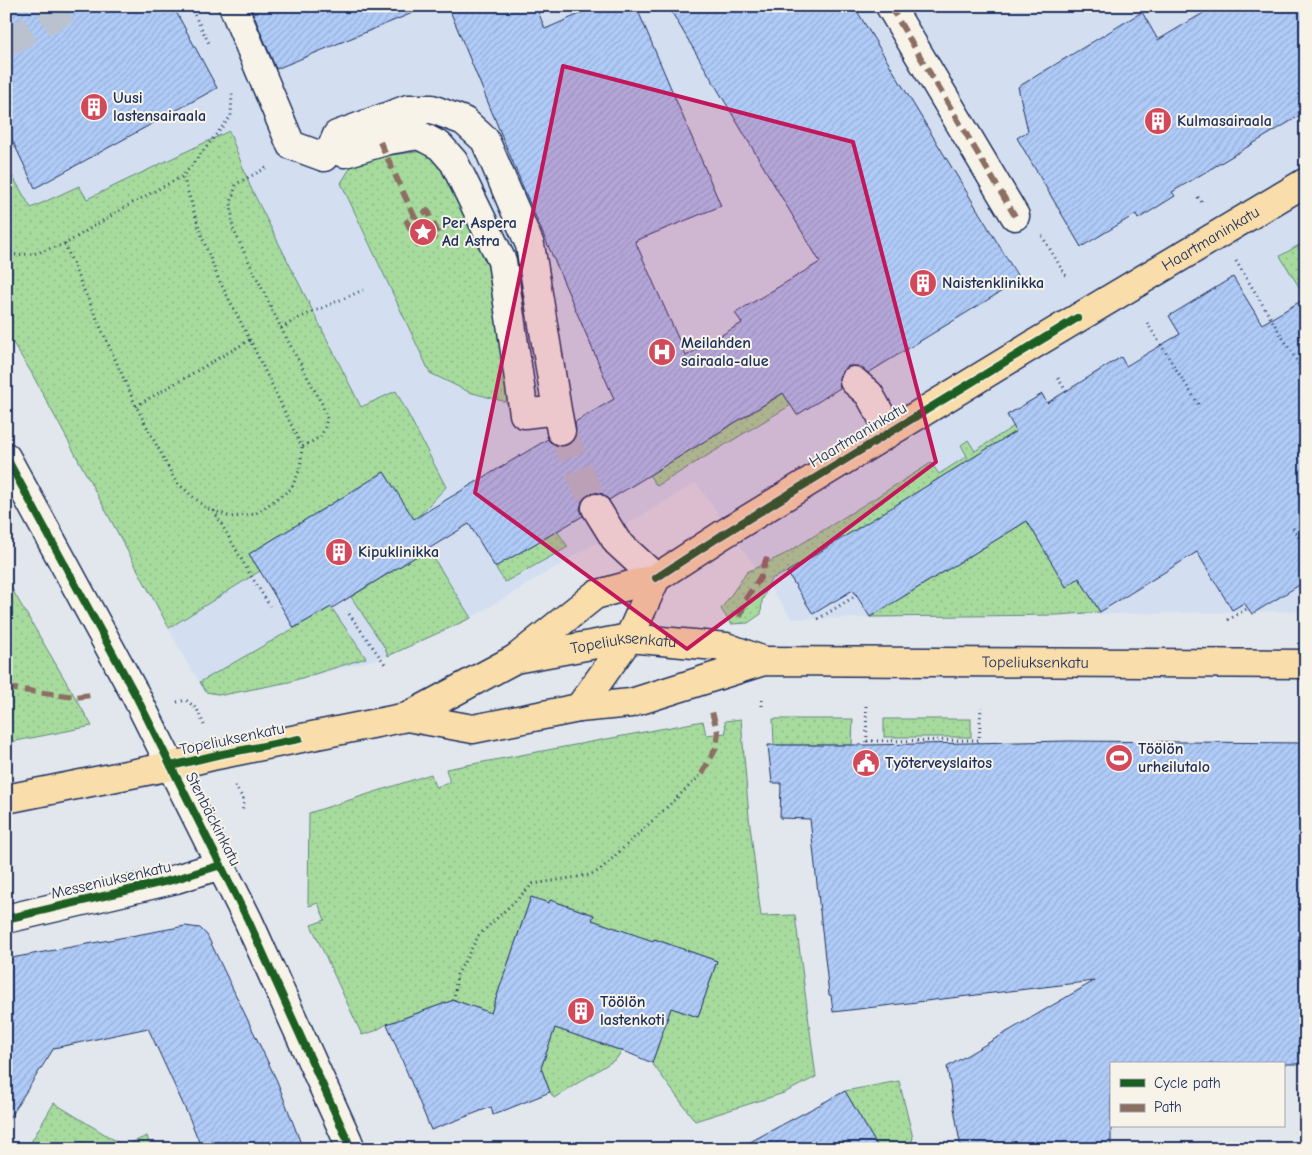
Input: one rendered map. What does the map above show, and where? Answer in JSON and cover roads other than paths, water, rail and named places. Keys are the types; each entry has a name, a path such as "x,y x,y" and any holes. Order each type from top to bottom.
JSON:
{"main road":[{"name":"Haartmaninkatu","path":"516,658 595,595 656,578 722,535 1068,323 1306,182"},
{"path":"579,708 629,638 656,578"},
{"name":"Topeliuksenkatu","path":"6,799 407,717 516,658 629,638 726,647 764,661"},
{"name":"Topeliuksenkatu","path":"407,717 472,729 579,708 631,703 764,661 1306,664"}],"street":[{"path":"233,6 291,145 324,157"},
{"path":"890,6 1015,216"},
{"path":"408,109 432,109 464,121 485,140 530,245 559,421 524,414 502,261 454,162 440,146 419,135 389,140 345,153 331,149 337,135 408,109"},
{"path":"854,381 869,394 890,432"},
{"name":"Stenbäckinkatu","path":"6,457 72,581 130,684 172,766 248,920 351,1149"},
{"path":"596,508 617,542 656,578"},
{"name":"Messeniuksenkatu","path":"6,919 176,879 220,865"}],"tunnel":[{"path":"6,43 72,6"},
{"path":"561,431 596,508"}],"place":[{"name":"Uusi lastensairaala","path":"94,107"},
{"name":"Kulmasairaala","path":"1158,121"},
{"name":"Per Aspera Ad Astra","path":"423,232"},
{"name":"Naistenklinikka","path":"923,283"},
{"name":"Meilahden sairaala-alue","path":"662,352"},
{"name":"Kipuklinikka","path":"339,552"},
{"name":"Töölön urheilutalo","path":"1119,758"},
{"name":"Työterveyslaitos","path":"866,763"},
{"name":"Töölön lastenkoti","path":"581,1011"}]}
